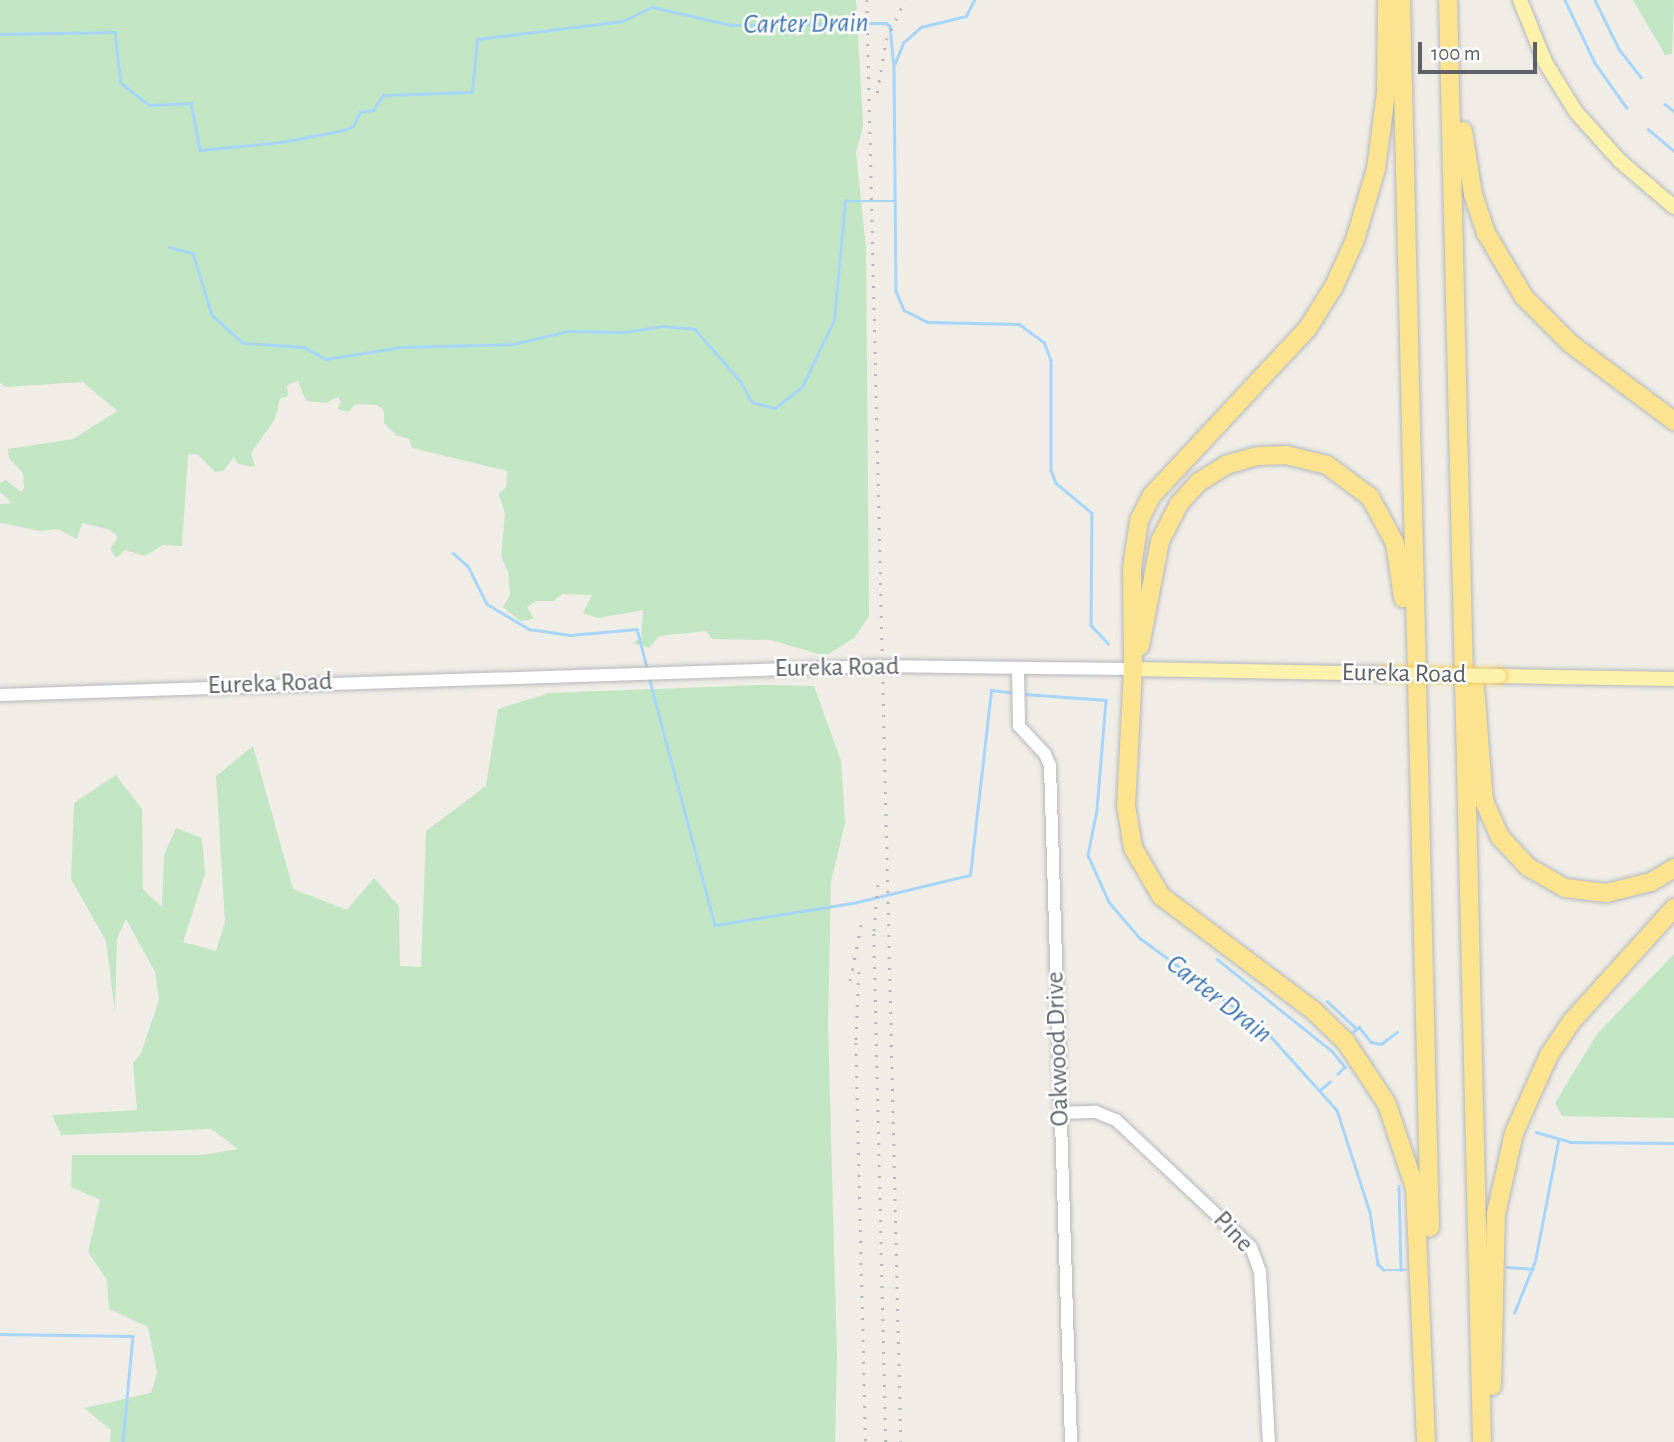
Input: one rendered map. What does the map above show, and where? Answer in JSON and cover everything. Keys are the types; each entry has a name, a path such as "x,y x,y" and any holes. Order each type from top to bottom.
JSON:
{"highway":[{"path":"1387,0 1384,128 1369,200 1355,240 1308,328 1144,508 1133,552 1133,669 1126,805 1140,867 1178,911 1314,1011 1346,1042 1396,1125 1411,1168 1418,1215 1426,1442"},
{"path":"1401,0 1434,1442"},
{"path":"1448,0 1482,1442"},
{"path":"1457,0 1465,154 1486,233 1506,270 1545,321 1674,421"},
{"path":"1133,669 1160,541 1178,504 1199,482 1226,465 1258,456 1308,459 1347,477 1384,516 1395,543 1402,576 1420,834"},
{"path":"1462,517 1479,778 1500,837 1546,880 1584,892 1633,889 1674,868"},
{"path":"1491,1442 1496,1214 1514,1133 1549,1055 1571,1023 1674,908"}],"main road":[{"path":"1520,0 1545,62 1576,112 1620,161 1674,207"},
{"name":"Eureka Road","path":"1133,669 1674,679"}],"street":[{"name":"Eureka Road","path":"0,695 878,666 1133,669"},
{"name":"Oakwood Drive","path":"1018,668 1019,726 1045,754 1050,766 1071,1442"},
{"name":"Pine","path":"1060,1114 1097,1112 1116,1120 1255,1253 1269,1442"}],"green space":[{"path":"0,0 856,0 863,126 856,153 866,247 869,616 854,638 825,656 771,640 712,639 706,631 659,636 649,648 633,643 641,637 643,610 598,618 583,613 592,595 562,594 553,601 536,601 527,607 534,619 520,621 503,607 510,595 508,572 501,556 505,514 499,494 506,487 507,471 412,448 409,439 396,435 384,423 384,411 377,405 356,404 348,412 338,409 341,402 338,397 326,403 306,401 298,381 287,385 288,396 280,399 275,419 251,453 255,467 238,464 234,457 223,471 215,472 197,454 188,455 182,546 163,545 145,556 125,550 116,558 110,549 118,537 110,530 82,523 77,539 58,529 40,531 0,523 0,504 12,503 0,492 0,483 6,480 21,492 24,488 23,473 9,458 8,449 73,439 117,411 83,382 6,387 0,383"},
{"path":"1633,0 1674,0 1672,54 1665,55"},
{"path":"759,685 814,686 841,761 845,823 831,882 828,1024 837,1357 835,1442 110,1442 111,1430 84,1408 151,1393 157,1372 148,1327 109,1309 107,1280 88,1252 100,1200 71,1187 72,1155 201,1155 238,1149 211,1129 61,1135 52,1115 137,1110 133,1063 141,1053 159,1000 155,972 126,919 117,938 115,1012 106,941 71,879 74,803 116,775 142,809 143,889 162,907 164,855 176,828 202,838 205,874 183,942 216,951 225,922 216,776 253,746 293,889 347,910 374,878 399,906 400,966 421,967 426,831 486,786 498,709 549,693"},
{"path":"1674,954 1674,1118 1562,1116 1555,1103 1597,1034"}],"waterway":[{"path":"895,63 903,43 921,27 966,16 974,0"},
{"path":"1565,0 1595,63 1627,108"},
{"path":"1595,0 1619,49 1641,77"},
{"name":"Carter Drain","path":"0,34 115,32 121,83 149,105 191,103 200,150 281,142 344,130 353,126 360,112 373,110 383,95 472,92 477,39 623,21 652,7 731,25 886,23 890,26 894,66 896,291 904,310 928,322 1019,324 1044,342 1051,360 1051,470 1056,483 1092,513 1091,625 1108,643"},
{"path":"1665,104 1674,111"},
{"path":"1648,129 1674,151"},
{"path":"169,247 193,253 212,315 243,343 304,347 326,359 401,347 513,344 568,331 625,332 662,326 695,329 741,382 752,402 775,408 802,387 834,320 845,201 895,201"},
{"path":"453,553 468,566 487,604 529,629 570,635 637,629 648,671"},
{"path":"649,677 715,925 853,903 970,875 991,690 1014,693"},
{"name":"Carter Drain","path":"1024,694 1106,700 1097,810 1088,855 1109,902 1140,938 1264,1029 1337,1110 1370,1212 1378,1264 1384,1270 1406,1270"},
{"path":"1217,959 1332,1051 1345,1067 1338,1074"},
{"path":"1327,1001 1356,1028"},
{"path":"1353,1032 1359,1027 1371,1042 1381,1044 1397,1032"},
{"path":"1320,1090 1330,1082"},
{"name":"Carter Drain","path":"1536,1132 1570,1142 1674,1143"},
{"name":"Carter Drain","path":"1514,1313 1535,1261 1558,1141"},
{"path":"1399,1186 1401,1270"},
{"name":"Carter Drain","path":"1507,1267 1533,1269"},
{"path":"0,1334 133,1336 123,1442"}],"railway":[{"path":"867,0 901,1442"},
{"path":"877,93 886,40 905,0"},
{"path":"878,885 874,934 886,1442"},
{"path":"850,981 862,919"},
{"path":"859,972 856,1043 866,1442"}]}
